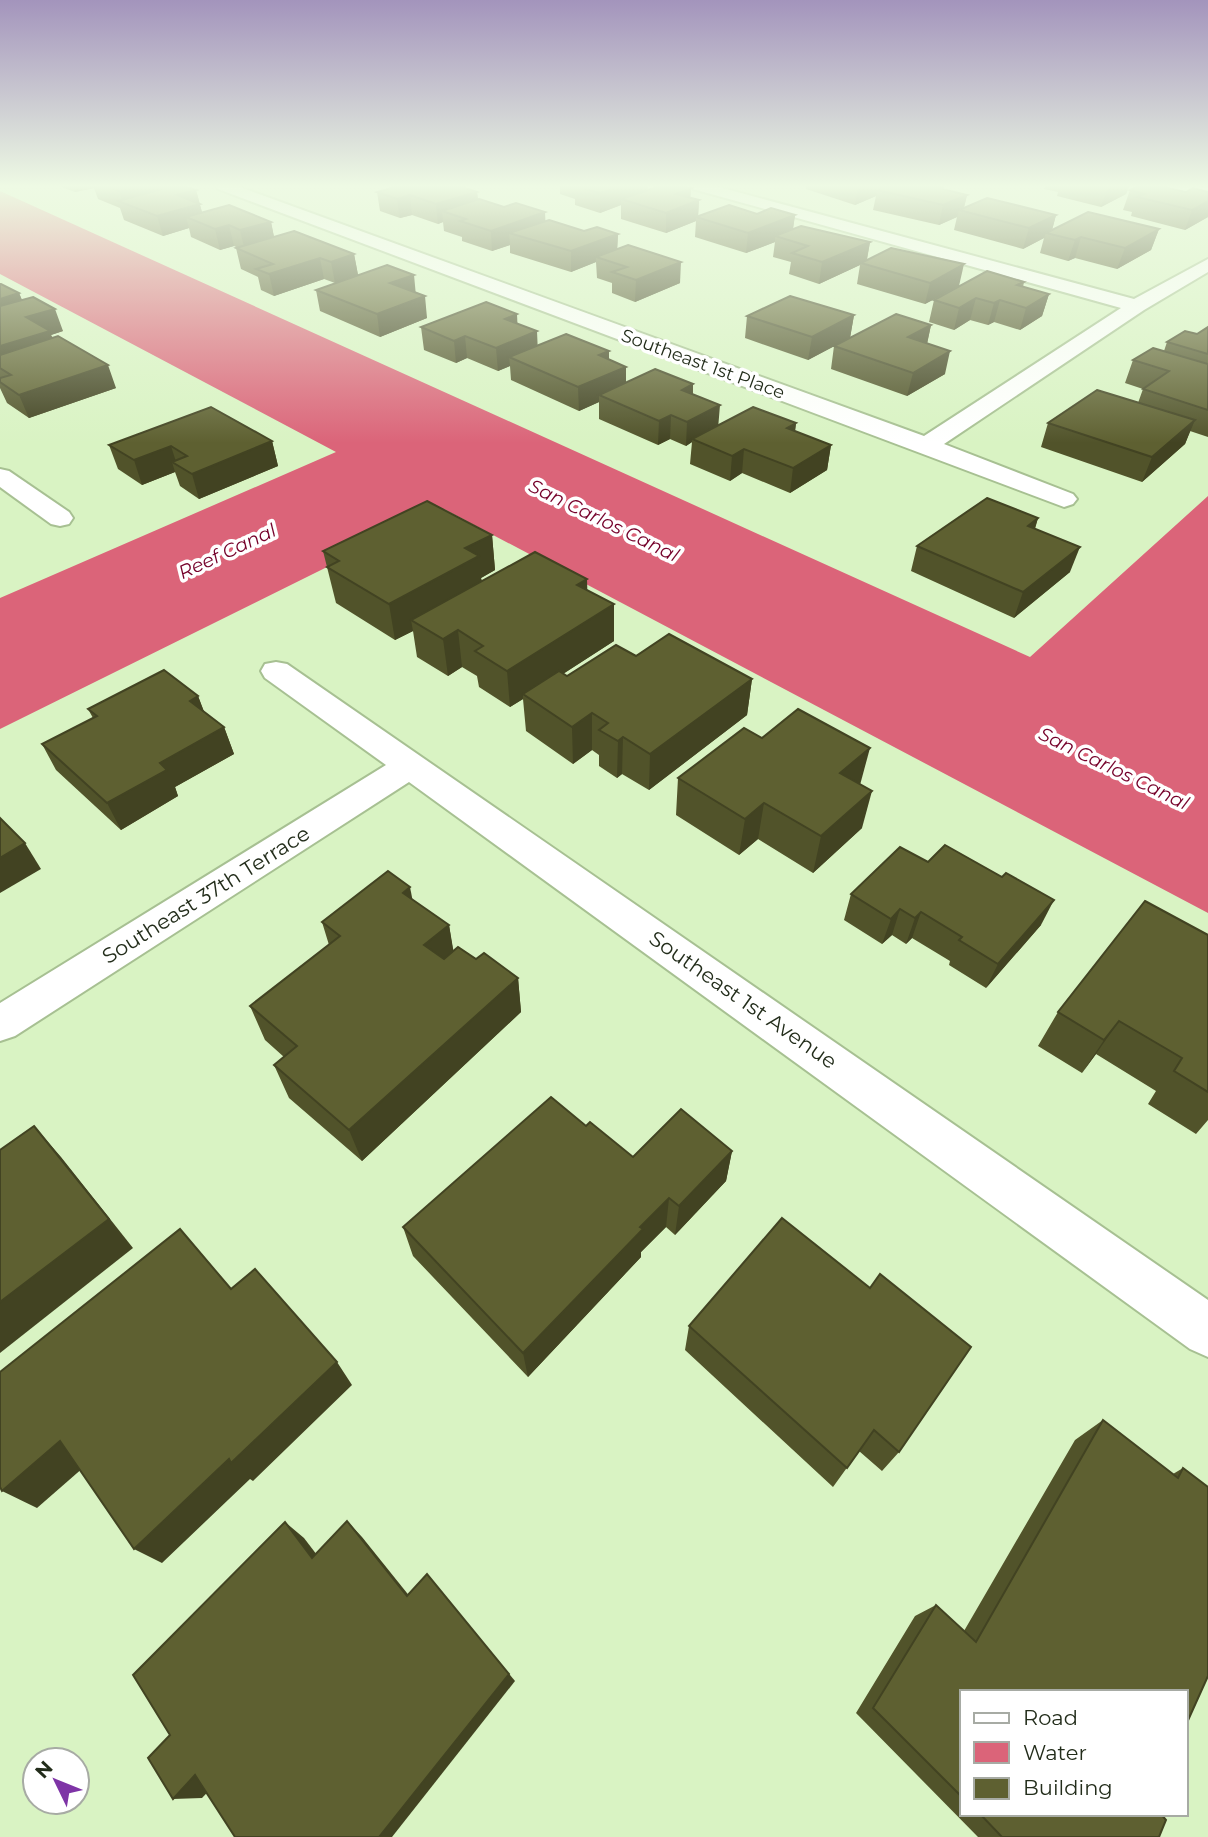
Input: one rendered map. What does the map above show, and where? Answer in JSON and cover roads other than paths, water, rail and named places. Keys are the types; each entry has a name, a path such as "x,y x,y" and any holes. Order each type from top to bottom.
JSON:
{"street":[{"name":"Southeast 1st Place","path":"456,272 926,445 1064,499"},
{"path":"1012,272 1137,306"},
{"path":"926,445 1137,306 1195,272"},
{"path":"0,476 60,519"},
{"name":"Southeast 1st Avenue","path":"276,671 1208,1331"},
{"name":"Southeast 37th Terrace","path":"0,1024 411,765"}],"water":[{"path":"0,272 178,272 1030,657 1208,496 1208,913 444,509 0,729 0,598 336,452"}],"water label":[{"name":"San Carlos Canal","path":"604,520"},
{"name":"Reef Canal","path":"227,551"},
{"name":"San Carlos Canal","path":"1114,768"}]}
